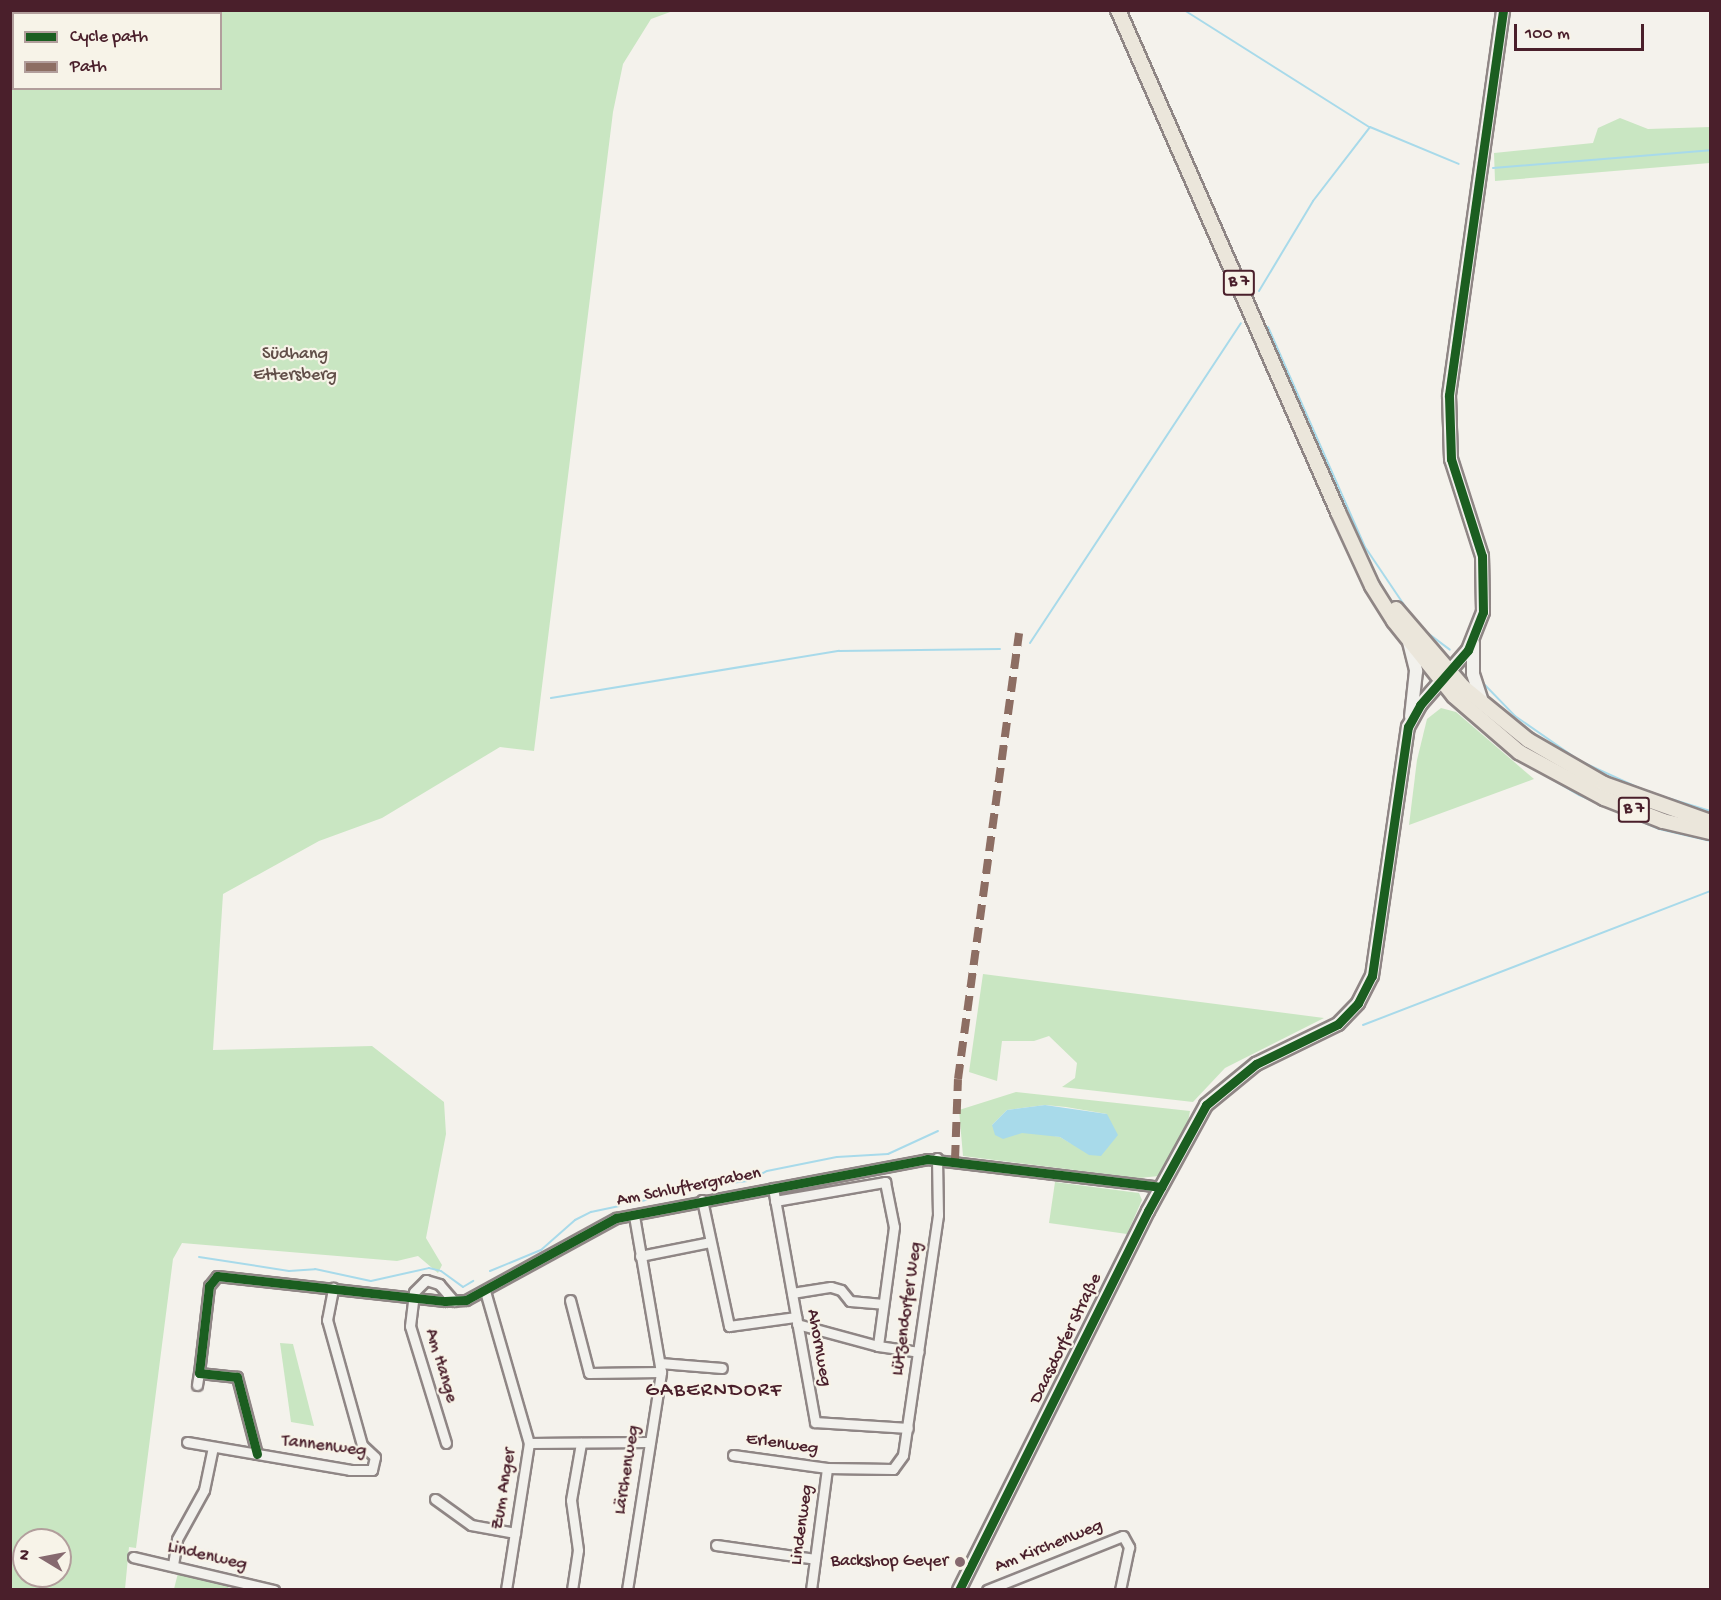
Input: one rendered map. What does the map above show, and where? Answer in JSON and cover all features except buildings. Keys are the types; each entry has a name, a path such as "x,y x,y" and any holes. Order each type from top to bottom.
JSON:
{"main road":[{"name":"B 7","path":"1118,10 1359,556 1379,599 1409,642 1445,677 1491,729 1561,777 1663,821 1710,832"},
{"name":"B 7","path":"1359,556 1445,677 1528,740 1604,784 1710,822"}],"street":[{"path":"1410,719 1473,641 1483,612 1485,579 1482,556 1455,482 1448,434 1449,395 1503,10"},
{"path":"1473,641 1473,674 1484,706"},
{"path":"1409,642 1416,679 1410,719"},
{"name":"Daasdorfer Straße","path":"959,1590 1161,1187 1206,1105 1256,1064 1338,1024 1366,990 1377,958 1410,719"},
{"name":"Am Schluftergraben","path":"199,1372 209,1286 217,1276 454,1301 485,1292 603,1225 634,1215 702,1200 937,1158 1161,1187"},
{"name":"Lützendorfer Weg","path":"899,1463 908,1428 938,1215 937,1158"},
{"path":"775,1201 885,1182 894,1227 878,1346"},
{"name":"Ahornweg","path":"773,1188 815,1422 908,1428"},
{"path":"702,1200 729,1326 797,1320 878,1346 919,1352"},
{"name":"Lärchenweg","path":"627,1590 661,1367 634,1215"},
{"path":"640,1256 710,1242"},
{"path":"412,1297 418,1286 432,1280 454,1301"},
{"path":"792,1293 831,1287 842,1290 850,1301 883,1304"},
{"name":"Tannenweg","path":"187,1442 350,1470 374,1467 375,1457 362,1445 327,1320 333,1288"},
{"name":"Zum Anger","path":"485,1292 529,1443 506,1590"},
{"name":"Am Hange","path":"412,1297 410,1326 446,1443"},
{"path":"570,1300 589,1373 661,1367 722,1368"},
{"path":"197,1385 199,1372 237,1377 257,1454"},
{"path":"529,1443 650,1442"},
{"path":"572,1590 578,1550 571,1500 581,1443"},
{"path":"173,1565 177,1539 204,1490 213,1447"},
{"name":"Erlenweg","path":"733,1455 827,1468"},
{"name":"Lindenweg","path":"811,1590 827,1468 886,1470 899,1463"},
{"path":"435,1499 471,1526 515,1533"},
{"name":"Am Kirchenweg","path":"987,1590 1123,1536 1129,1547 1120,1590"},
{"path":"716,1545 815,1559"},
{"name":"Lindenweg","path":"133,1557 274,1590"}],"green space":[{"name":"Südhang Ettersberg","path":"10,11 673,11 651,19 623,64 613,112 534,751 500,747 382,818 319,841 223,894 213,1050 372,1046 444,1102 446,1134 426,1238 442,1265 438,1273 418,1256 397,1261 182,1243 173,1259 136,1548 129,1547 125,1589 11,1589"},
{"path":"1620,118 1648,129 1710,127 1710,163 1495,181 1494,153 1593,143 1598,128"},
{"path":"1441,708 1456,712 1534,779 1409,825 1417,760 1427,719"},
{"path":"983,974 1324,1018 1225,1068 1193,1102 1062,1087 1075,1078 1077,1063 1049,1036 1034,1041 1002,1041 997,1081 969,1072"},
{"path":"1016,1092 1190,1111 1187,1127 1159,1176 1139,1178 963,1156 959,1110","holes":["1045,1105 1107,1114 1072,1144 1060,1137 992,1125 1007,1110"]},
{"path":"1055,1182 1139,1193 1142,1200 1127,1234 1049,1223"},
{"path":"280,1343 293,1344 314,1426 291,1422"},
{"path":"178,1573 229,1586 228,1589 174,1589"}],"water":[{"path":"1045,1105 1107,1114 1118,1135 1101,1156 1089,1155 1060,1137 1022,1133 1003,1139 995,1135 992,1125 1007,1110"}],"waterway":[{"path":"1184,10 1369,127"},
{"path":"1259,291 1313,201 1370,127 1459,164"},
{"path":"1493,168 1710,150"},
{"path":"1030,643 1241,323"},
{"path":"1268,327 1365,547 1415,621"},
{"path":"1421,628 1450,650"},
{"path":"551,698 839,651 1000,649"},
{"path":"1481,681 1515,716 1580,761 1648,792 1710,811"},
{"path":"1455,708 1514,757 1579,795 1659,829 1710,841"},
{"path":"1363,1025 1710,891"},
{"path":"642,1201 687,1188 748,1181 767,1171 837,1157 888,1154 938,1131"},
{"path":"490,1271 541,1250 575,1220 591,1212 619,1206"},
{"path":"199,1257 289,1271 315,1269 371,1281 429,1268 441,1271 463,1287 473,1281"}],"marked path":[{"path":"955,1160 958,1079 1019,633"}],"cycle path":[{"path":"959,1590 1148,1211 1206,1105 1256,1064 1338,1024 1358,1003 1372,976 1408,727 1420,705 1468,650 1483,612 1482,556 1451,459 1449,395 1503,10"},
{"path":"257,1454 237,1377 199,1373 209,1286 217,1276 445,1301 466,1300 616,1218 927,1159 1161,1187"}],"place":[{"name":"Backshop Geyer","path":"960,1562"}],"district":[{"name":"GABERNDORF","path":"714,1392"}]}
